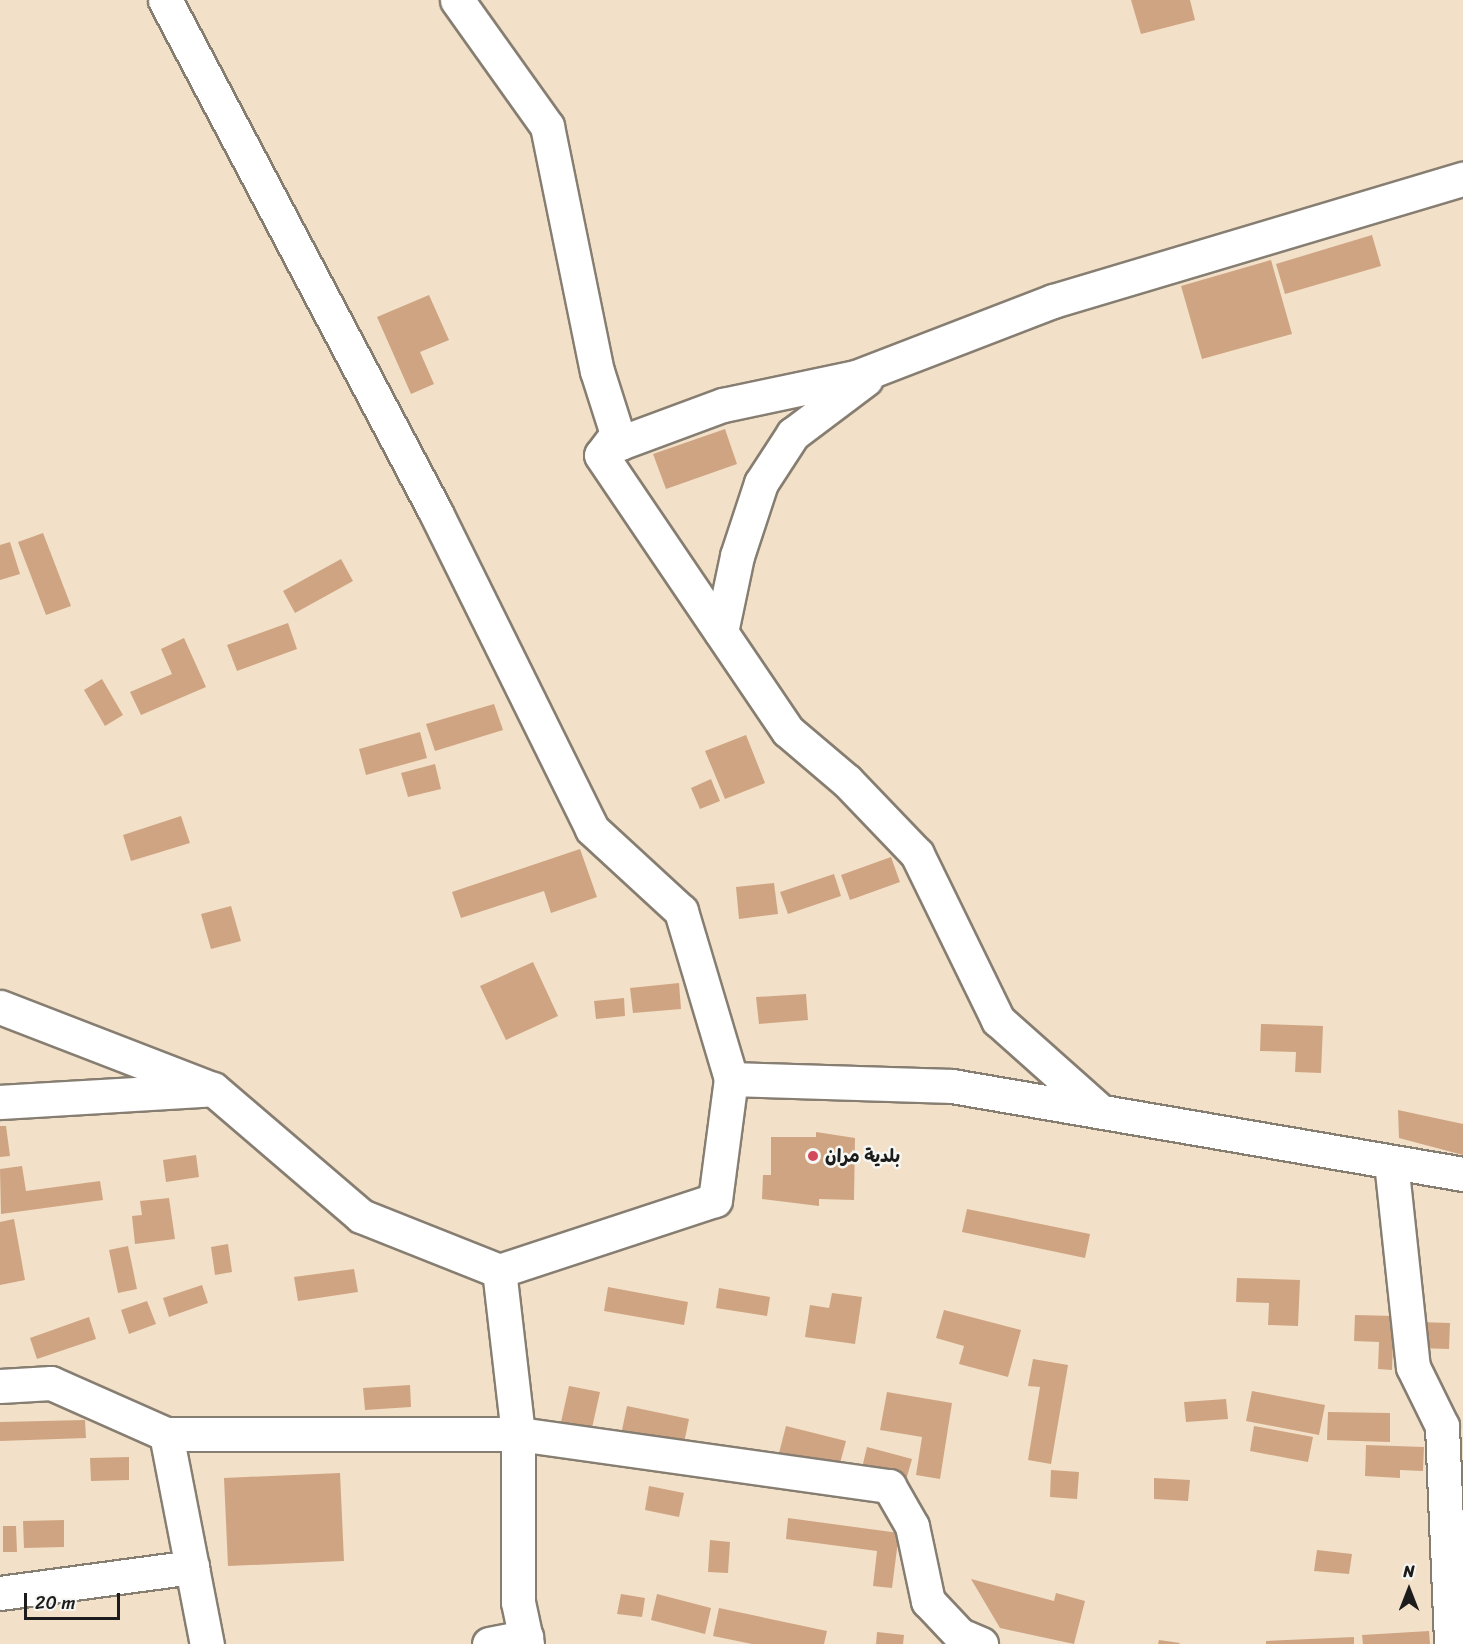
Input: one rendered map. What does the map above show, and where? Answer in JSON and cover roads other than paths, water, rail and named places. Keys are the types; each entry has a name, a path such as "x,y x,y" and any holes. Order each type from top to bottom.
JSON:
{"street":[{"path":"0,1007 213,1089 361,1216 499,1271 715,1200 731,1079 681,911 592,829 436,513 165,0"},
{"path":"457,0 547,126 597,371 620,443 723,405 880,368 1053,301 1463,179"},
{"path":"721,632 737,556 761,483 793,434 880,368"},
{"path":"617,434 601,455 788,731 847,781 917,854 998,1020 1100,1112"},
{"path":"731,1079 952,1086 1463,1174"},
{"path":"0,1102 213,1089"},
{"path":"1391,1162 1413,1367 1442,1426 1451,1644"},
{"path":"489,1644 526,1641 518,1602 518,1434 499,1271"},
{"path":"0,1386 51,1383 166,1434 518,1434 889,1486 912,1526 928,1601 960,1635 981,1644"},
{"path":"166,1434 207,1644"},
{"path":"0,1593 192,1568"}],"place":[{"name":"بلدية مران","path":"813,1156"}]}
